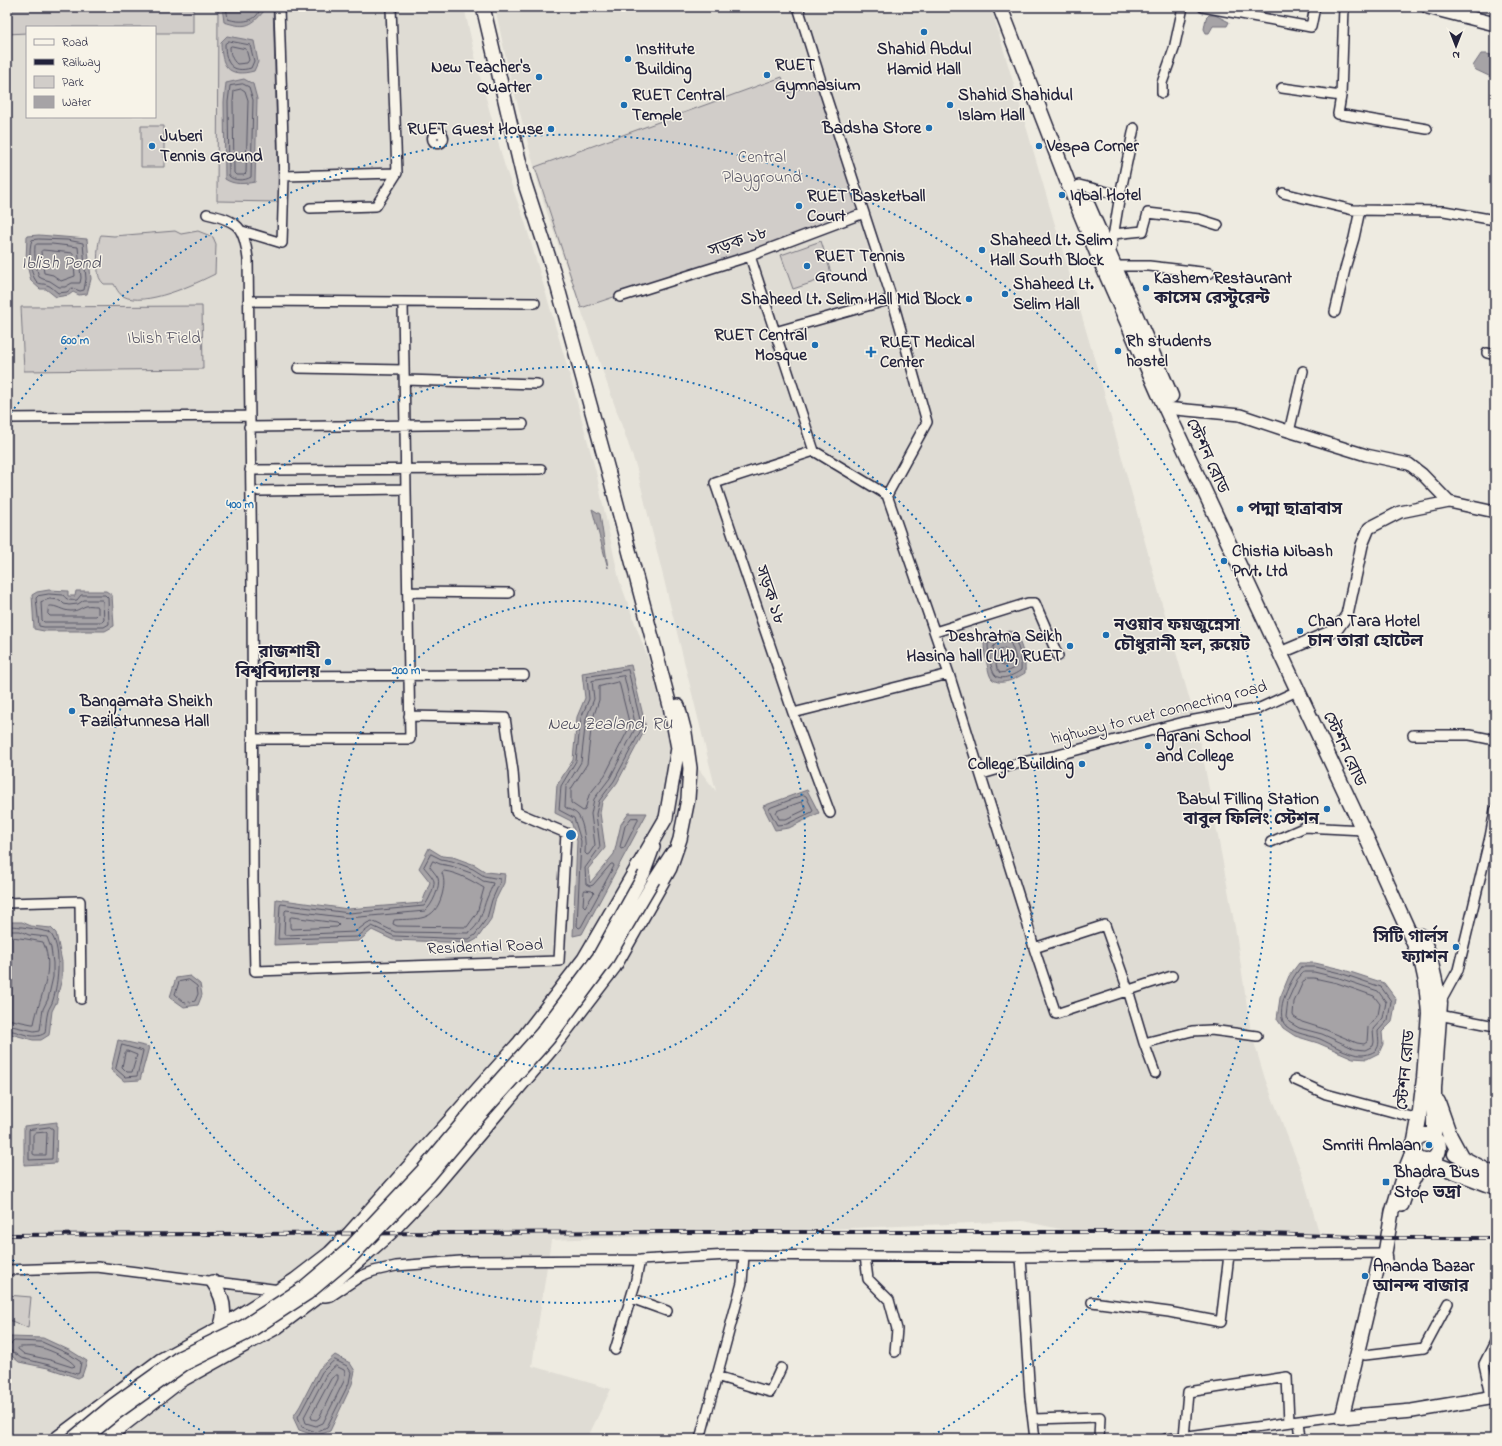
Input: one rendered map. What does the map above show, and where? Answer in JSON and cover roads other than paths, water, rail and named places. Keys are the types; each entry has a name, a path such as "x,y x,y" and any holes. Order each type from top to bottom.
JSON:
{"main road":[{"path":"56,1439 161,1360 220,1328 295,1280 330,1253 349,1234 520,1042 584,959 666,818 678,748 670,706 608,470 555,278 524,181 483,7"},
{"path":"105,1439 180,1381 276,1327 318,1296 390,1233 433,1188 552,1048 614,967 670,868 680,839 689,792 690,768 685,733 567,288 531,180 491,7"},
{"name":"স্টেশন রোড","path":"1000,7 1068,183 1100,260 1287,650 1429,954 1437,1010 1434,1088 1437,1141"},
{"name":"স্টেশন রোড","path":"1009,7 1078,186 1112,261 1170,408 1297,691 1363,830 1421,959 1426,982 1437,1010 1424,1078 1414,1148"},
{"path":"1428,7 1495,24"},
{"path":"1434,1088 1450,1136 1462,1158"},
{"path":"1345,1414 1365,1356 1386,1264 1385,1252 1392,1212 1403,1175 1418,1138 1422,1136 1430,1136 1462,1158 1495,1176"},
{"path":"1389,1233 1396,1224 1405,1196 1425,1161 1434,1159 1438,1155 1437,1141"},
{"path":"1414,1148 1416,1157 1495,1187"},
{"path":"1345,1414 1379,1262 1385,1252"},
{"path":"213,1282 221,1294 224,1309 224,1320 220,1328"},
{"path":"1345,1414 1493,1393"}],"street":[{"path":"207,214 221,217 242,231 282,243 284,176 279,7"},
{"path":"310,208 376,206 397,173 391,7"},
{"path":"798,7 892,299 927,422 886,495"},
{"path":"1162,93 1162,83 1174,49 1183,7"},
{"path":"1203,7 1311,28 1315,7"},
{"path":"1344,7 1341,96 1338,114 1427,129"},
{"path":"1282,88 1341,96"},
{"path":"1134,128 1113,234 1112,261 1210,273"},
{"path":"284,176 397,173"},
{"path":"1078,186 1120,195"},
{"path":"1283,193 1353,210 1444,211 1495,220"},
{"path":"1335,312 1360,210"},
{"name":"সড়ক ১৮","path":"620,298 750,256 864,213"},
{"path":"1113,234 1143,231 1148,213 1199,219 1218,225"},
{"path":"242,231 248,259 252,585 252,739 410,739 403,303"},
{"path":"750,256 814,451 886,495 935,632 982,774 1034,948 1056,1014 1172,976"},
{"path":"775,332 892,299"},
{"path":"248,301 535,303"},
{"path":"298,368 404,370"},
{"path":"1289,432 1303,371"},
{"path":"405,380 537,384"},
{"path":"1170,408 1240,415 1289,432 1366,455 1409,464 1422,474 1449,502"},
{"path":"7,418 249,416"},
{"path":"250,427 524,424"},
{"name":"সড়ক ১৮","path":"814,451 715,483 793,713 830,813"},
{"path":"250,470 541,469"},
{"path":"259,491 406,490"},
{"path":"1287,650 1337,629 1347,615 1362,545 1369,528 1400,512 1449,502 1495,512"},
{"path":"408,592 509,593"},
{"path":"935,632 1028,603 1035,603 1058,656"},
{"path":"793,713 949,674"},
{"path":"252,676 524,675"},
{"name":"highway to ruet connecting road","path":"982,774 1023,762 1054,756 1184,722 1260,708 1297,691"},
{"name":"Residential Road","path":"252,739 255,971 559,961 566,833 516,812 513,771 505,718 410,716"},
{"path":"1413,735 1470,735 1495,740"},
{"path":"1495,810 1493,827 1458,970 1437,1010 1495,1026"},
{"path":"71,1439 112,1405 180,1357 249,1322 303,1287 347,1250 422,1170 474,1108 541,1033 598,957 644,874 666,818"},
{"path":"1271,842 1305,827 1363,830"},
{"path":"85,1439 117,1413 184,1365 247,1334 308,1294 353,1256 429,1177 481,1114 549,1038 606,962 680,839"},
{"path":"7,903 80,901 81,999"},
{"path":"1034,948 1105,925 1155,1073"},
{"path":"1144,1043 1192,1031 1211,1030 1257,1036"},
{"path":"1294,1080 1326,1094 1419,1119"},
{"path":"7,1270 97,1267 325,1297 331,1296 361,1276 374,1271 396,1266 461,1261 640,1260 744,1255 1021,1257 1385,1252"},
{"path":"700,1439 742,1283 744,1255"},
{"path":"1092,1302 1169,1312 1221,1322 1229,1255"},
{"path":"865,1256 868,1279 890,1300 897,1328 895,1352"},
{"path":"1021,1257 1030,1397 1035,1439"},
{"path":"614,1350 631,1298 640,1260"},
{"path":"631,1298 667,1311"},
{"path":"1365,1356 1424,1348 1448,1303"},
{"path":"1493,1393 1484,1364 1495,1342"},
{"path":"716,1376 770,1392 781,1368"},
{"path":"1184,1436 1188,1392 1287,1377 1289,1422"},
{"path":"1166,1439 1345,1414"},
{"path":"1033,1419 1100,1417 1099,1439"},
{"path":"1299,1421 1301,1439"}],"water":[{"path":"222,7 264,7 264,11 255,21 242,26 224,22"},
{"path":"1209,15 1215,15 1229,22 1227,26 1213,26 1209,33 1206,33 1204,29 1206,18"},
{"path":"227,36 254,41 258,62 254,71 238,73 228,68 222,58 221,50 221,42"},
{"path":"1481,54 1495,56 1495,65 1493,75 1491,77 1474,69 1473,66"},
{"path":"244,79 253,84 257,99 255,182 239,184 225,179 224,102 226,83"},
{"name":"Iblish Pond","path":"39,235 87,239 91,279 87,294 79,295 73,292 69,295 56,297 46,289 40,289 31,281 26,261 27,236"},
{"path":"592,509 600,514 608,568"},
{"path":"49,590 68,591 68,596 75,596 76,591 106,591 112,595 114,626 105,631 44,631 34,629 32,595 37,592"},
{"path":"1010,631 1015,632 1022,647 1025,662 1025,673 1009,681 1000,682 992,679 989,674 984,642 992,636"},
{"name":"New Zealand, RU","path":"631,665 646,728 617,783 602,802 600,813 605,848 588,869 590,883 614,854 621,824 629,813 647,813 582,934 573,936 577,841 571,821 555,813 557,785 573,760 577,717 585,698 582,673"},
{"path":"807,790 819,813 789,828 775,830 763,806"},
{"path":"429,848 442,856 453,857 475,865 486,872 505,874 504,883 495,901 491,919 477,939 470,943 393,940 372,930 359,941 274,945 276,899 348,909 422,903 430,882 419,868"},
{"path":"7,922 22,922 31,926 51,928 56,933 62,962 62,978 57,1001 52,1011 49,1035 41,1040 33,1040 7,1033"},
{"path":"1299,963 1315,963 1341,969 1384,983 1396,999 1392,1022 1382,1032 1383,1044 1379,1053 1367,1059 1353,1058 1318,1043 1295,1036 1283,1028 1277,1019 1280,998 1289,976"},
{"path":"190,976 200,984 202,995 198,1005 184,1007 170,997 176,978"},
{"path":"118,1040 149,1047 140,1080 124,1081 111,1070"},
{"path":"57,1122 56,1163 24,1165 24,1126"},
{"path":"10,1337 43,1338 71,1351 87,1361 82,1376 78,1378 48,1368 19,1362 7,1352 7,1344"},
{"path":"335,1355 350,1363 355,1371 352,1384 330,1431 316,1436 299,1430 293,1417 319,1369"}],"railway":[{"path":"7,1235 667,1232 1209,1232 1388,1238 1495,1238"}],"place":[{"name":"Shahid Abdul Hamid Hall","path":"924,32"},
{"name":"Institute Building","path":"628,59"},
{"name":"RUET Gymnasium","path":"767,75"},
{"name":"New Teacher's Quarter","path":"539,77"},
{"name":"RUET Central Temple","path":"624,105"},
{"name":"Shahid Shahidul Islam Hall","path":"950,105"},
{"name":"Badsha Store","path":"929,128"},
{"name":"RUET Guest House","path":"551,129"},
{"name":"Juberi Tennis Ground","path":"152,146"},
{"name":"Vespa Corner","path":"1039,146"},
{"name":"Iqbal Hotel","path":"1062,195"},
{"name":"RUET Basketball Court","path":"799,206"},
{"name":"Shaheed Lt. Selim Hall South Block","path":"982,250"},
{"name":"RUET Tennis Ground","path":"807,266"},
{"name":"Kashem Restaurant কাসেম রেস্টুরেন্ট","path":"1146,288"},
{"name":"Shaheed Lt. Selim Hall","path":"1005,294"},
{"name":"Shaheed Lt. Selim Hall Mid Block","path":"969,299"},
{"name":"RUET Central Mosque","path":"815,345"},
{"name":"Rh students hostel","path":"1118,351"},
{"name":"RUET Medical Center","path":"871,352"},
{"name":"পদ্মা ছাত্রাবাস","path":"1240,509"},
{"name":"Chistia Nibash Prvt. Ltd","path":"1224,561"},
{"name":"Chan Tara Hotel চান তারা হোটেল","path":"1300,631"},
{"name":"নওয়াব ফয়জুন্নেসা চৌধুরানী হল, রুয়েট","path":"1106,635"},
{"name":"Deshratna Seikh Hasina hall (LH), RUET","path":"1070,646"},
{"name":"রাজশাহী বিশ্ববিদ্যালয়","path":"328,662"},
{"name":"Bangamata Sheikh Fazilatunnesa Hall","path":"72,711"},
{"name":"Agrani School and College","path":"1148,746"},
{"name":"College Building","path":"1082,764"},
{"name":"Babul Filling Station বাবুল ফিলিং স্টেশন","path":"1327,809"},
{"name":"সিটি গার্লস ফ্যাশন","path":"1456,947"},
{"name":"Smriti Amlaan","path":"1429,1145"},
{"name":"Bhadra Bus Stop ভদ্রা","path":"1386,1182"},
{"name":"Ananda Bazar আনন্দ বাজার","path":"1365,1276"}],"park label":[{"name":"Central Playground","path":"762,167"},
{"name":"Iblish Field","path":"164,338"}]}
